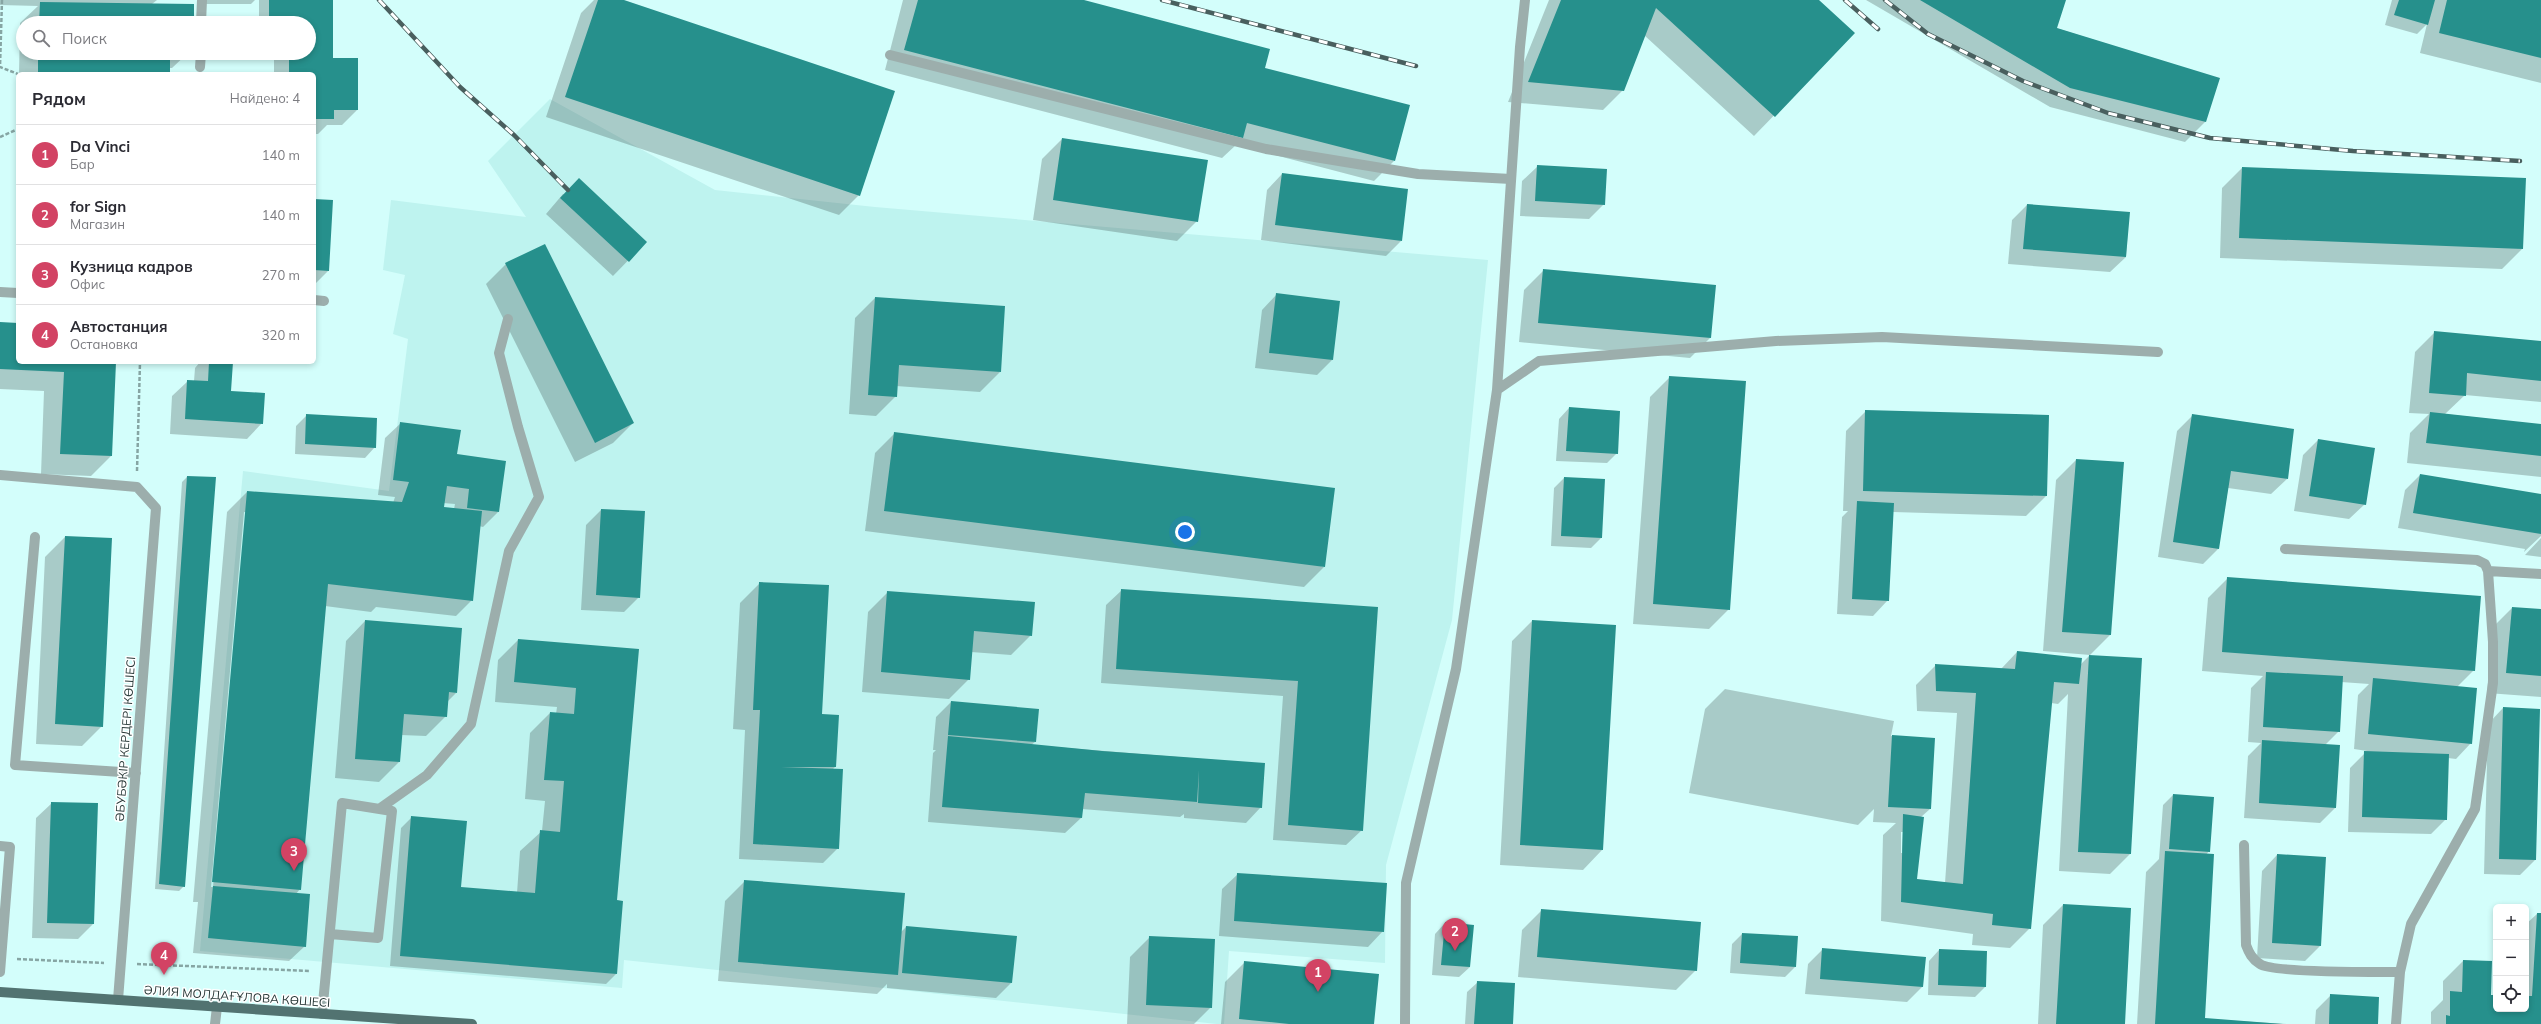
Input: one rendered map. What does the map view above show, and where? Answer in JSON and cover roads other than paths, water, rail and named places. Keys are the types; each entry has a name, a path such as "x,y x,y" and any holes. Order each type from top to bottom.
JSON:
{"main road":[{"name":"ӘЛИЯ МОЛДАҒҰЛОВА КӨШЕСІ","path":"0,992 472,1024"}],"street":[{"path":"201,16 202,0"},
{"path":"1405,1024 1406,883 1456,669 1497,390 1525,0"},
{"path":"890,55 1266,149 1418,174 1511,179"},
{"path":"200,60 200,67"},
{"path":"0,292 16,293"},
{"path":"379,809 427,775 471,724 509,551 539,497 518,427 499,353 508,319"},
{"path":"1497,390 1539,361 1776,341 1882,337 2158,352"},
{"name":"ӘБУБӘКІР КЕРДЕРІ КӨШЕСІ","path":"0,475 137,487 156,508 118,1000"},
{"path":"35,537 15,765 136,773"},
{"path":"2285,549 2477,560 2484,564 2488,571 2493,642 2493,683 2475,809 2411,924 2400,972 2396,1024"},
{"path":"2488,571 2541,574"},
{"path":"322,1014 342,804 392,810 378,938 330,934"},
{"path":"2244,845 2246,945 2251,956 2261,966 2292,969 2400,972"},
{"path":"0,846 10,847 0,972"},
{"path":"216,1024 217,1007"}],"railway":[{"path":"379,0 460,87 514,135 568,190"},
{"path":"1162,0 1416,66"},
{"path":"1845,0 1878,29"},
{"path":"1885,0 1928,34 2023,81 2108,113 2210,138 2353,151 2520,161"}],"place":[{"name":"Кузница кадров","path":"294,871"},
{"name":"for Sign","path":"1455,951"},
{"name":"Автостанция","path":"164,975"},
{"name":"Da Vinci","path":"1318,992"}]}
